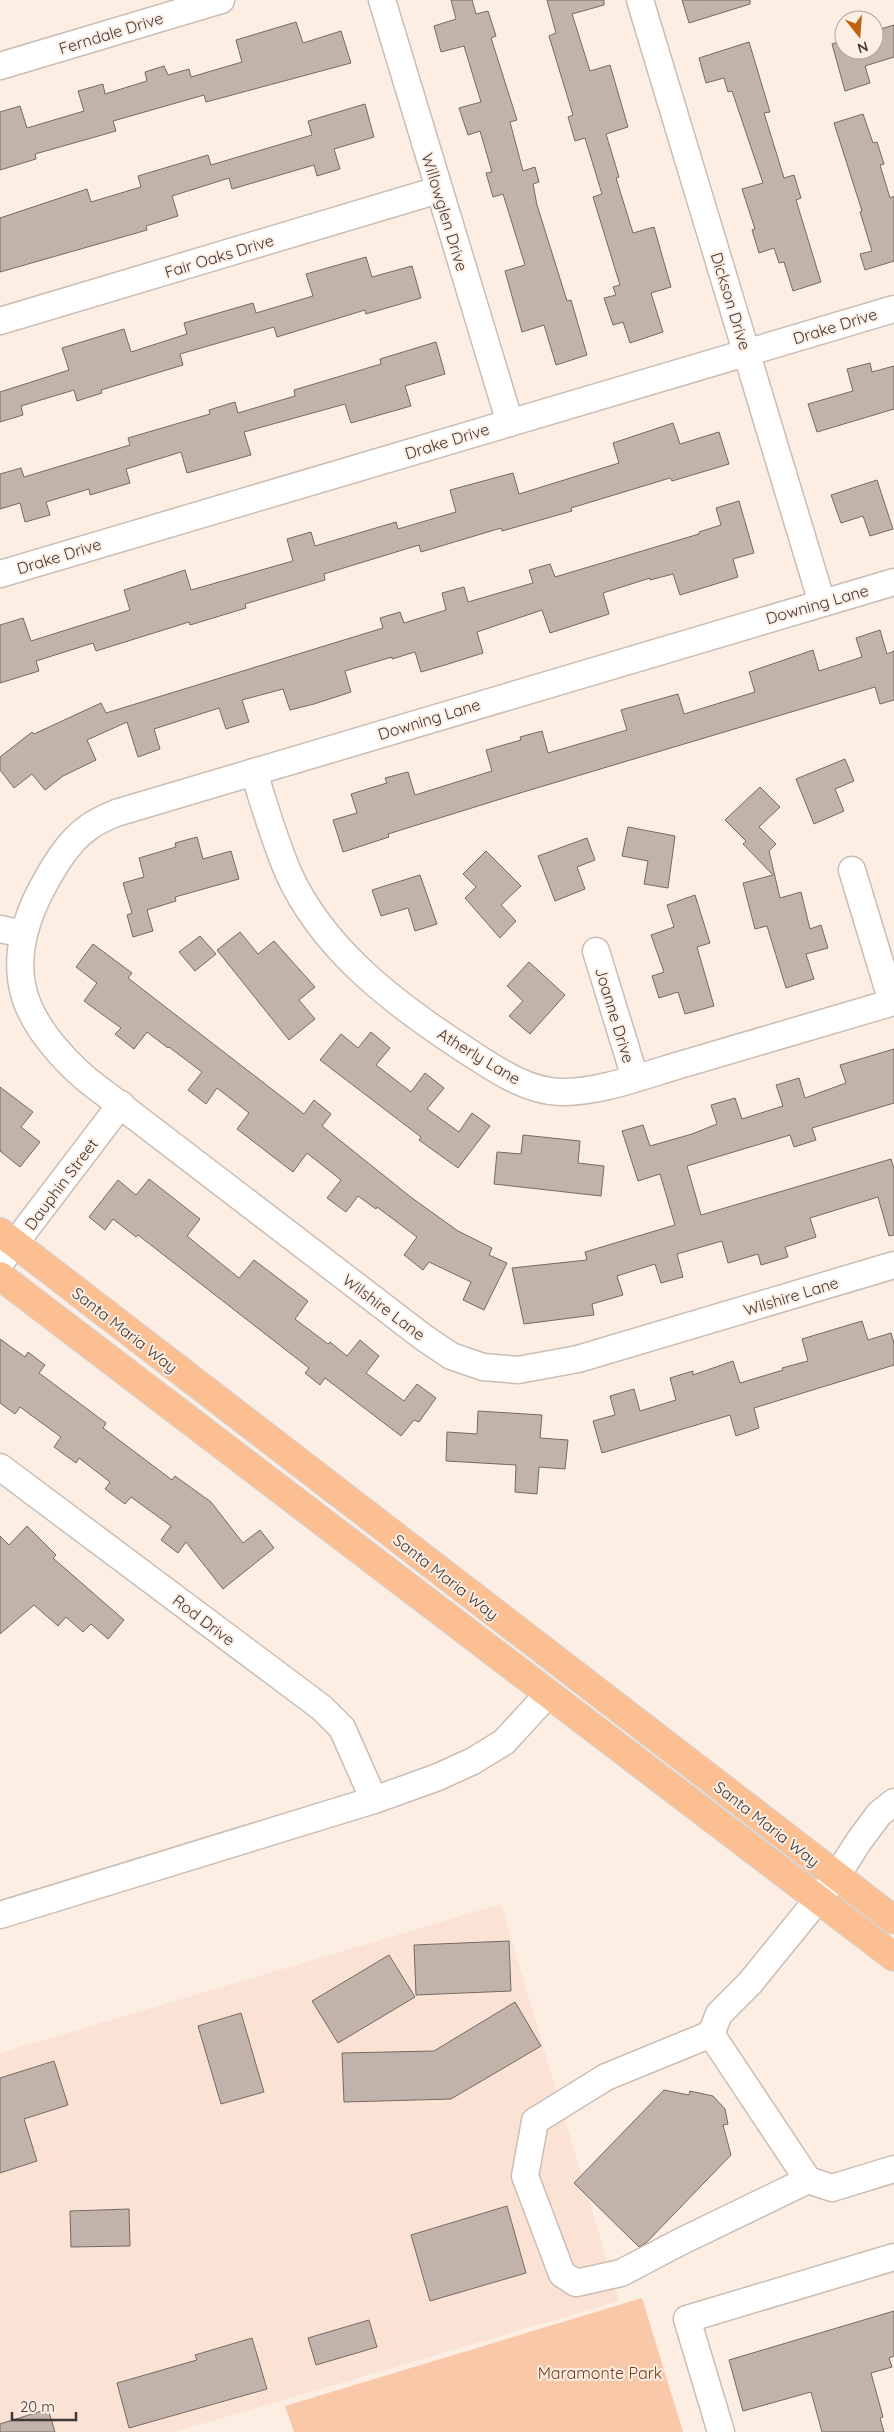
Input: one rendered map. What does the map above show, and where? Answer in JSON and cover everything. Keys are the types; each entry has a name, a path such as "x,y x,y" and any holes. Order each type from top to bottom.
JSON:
{"main road":[{"name":"Santa Maria Way","path":"5,1246 894,1920"},
{"name":"Santa Maria Way","path":"0,1276 894,1957"}],"street":[{"name":"Ferndale Drive","path":"0,66 221,0"},
{"name":"Willowglen Drive","path":"382,0 510,423"},
{"name":"Dickson Drive","path":"640,0 822,603"},
{"name":"Fair Oaks Drive","path":"0,321 438,190"},
{"name":"Drake Drive","path":"0,574 894,309"},
{"name":"Downing Lane","path":"11,931 26,920 49,874 66,850 88,828 116,813 894,582"},
{"name":"Atherly Lane","path":"254,772 272,830 289,874 314,917 348,958 413,1016 498,1071 528,1084 557,1092 578,1091 635,1078 893,1002"},
{"path":"852,870 893,1002"},
{"name":"Wilshire Lane","path":"11,931 26,1002 39,1029 67,1062 86,1079 451,1356 483,1367 518,1370 578,1359 894,1265"},
{"name":"Joanne Drive","path":"596,951 635,1078"},
{"name":"Dauphin Street","path":"5,1246 121,1104"},
{"name":"Rod Drive","path":"1,1469 322,1708 342,1728 374,1800"},
{"path":"0,1915 374,1800 438,1777 473,1761 504,1742 548,1694"},
{"path":"808,2180 621,2273 576,2283 562,2274 525,2176 535,2121 606,2077 711,2034 719,2014 750,1983 836,1877 859,1840 880,1814 894,1802"},
{"path":"711,2034 808,2180 832,2188 894,2169"},
{"path":"721,2432 688,2319 894,2257"}],"shaded area":[{"path":"501,1904 619,2301 175,2432 0,2432 0,2053"}],"green space":[{"name":"Maramonte Park","path":"642,2298 683,2432 294,2432 285,2406"}],"building":[{"path":"451,0 472,0 476,14 488,11 496,36 491,38 517,120 510,122 523,171 535,167 539,182 533,184 537,205 567,301 571,300 587,355 556,365 544,325 522,332 505,271 525,265 503,194 493,197 486,173 492,172 480,131 468,135 459,108 481,102 464,46 441,52 434,26 456,19"},
{"path":"547,0 604,0 604,5 572,14 590,71 610,65 628,127 606,134 619,177 616,178 633,233 654,227 671,287 651,293 663,332 630,343 623,322 613,325 604,298 616,295 613,287 620,285 593,197 602,194 585,138 575,141 568,117 573,115 549,36 556,33"},
{"path":"682,0 750,0 750,4 689,23"},
{"path":"296,22 303,43 341,31 351,63 206,102 204,95 113,121 116,131 35,154 36,159 0,170 0,112 20,106 27,128 84,111 78,91 103,84 105,94 147,81 145,72 164,66 168,75 189,69 191,77 242,62 236,40"},
{"path":"894,25 894,57 865,66 870,83 845,91 836,60 884,60 884,28"},
{"path":"749,42 770,112 764,113 784,178 794,175 801,198 796,200 821,282 793,291 784,262 779,263 774,248 759,253 752,230 755,229 742,189 763,183 732,91 728,92 724,78 706,83 699,58"},
{"path":"365,104 374,137 334,149 340,169 317,176 314,165 232,189 229,178 172,196 178,216 146,226 147,230 0,272 0,218 87,189 91,202 141,187 138,176 208,155 211,165 312,135 308,121"},
{"path":"863,114 873,143 877,142 884,164 880,165 890,198 894,196 894,261 865,270 860,254 872,251 860,212 862,211 834,123"},
{"path":"366,257 372,277 412,266 421,298 366,314 365,310 277,337 274,327 180,354 183,365 101,390 102,393 77,401 74,390 21,406 23,415 0,422 0,392 69,370 62,348 124,329 131,352 187,334 184,323 253,303 256,313 313,296 306,274"},
{"path":"436,342 445,374 405,386 411,406 351,423 345,404 244,432 251,455 187,473 181,452 126,469 130,483 90,495 89,489 46,502 50,515 25,522 20,503 0,509 0,474 21,468 24,477 130,445 128,438 210,414 209,410 235,402 238,413 295,396 294,390 381,364 380,359"},
{"path":"870,363 872,372 894,366 894,409 817,432 808,404 853,391 847,369"},
{"path":"673,423 680,444 719,432 729,464 672,481 670,478 571,508 572,511 502,531 501,528 421,552 419,545 324,574 325,580 245,604 246,608 190,625 189,622 96,651 93,643 36,661 39,671 0,683 0,625 23,618 31,641 130,610 124,590 185,570 191,590 293,561 287,539 311,532 315,546 396,522 398,529 456,512 450,490 513,473 519,494 619,463 613,443"},
{"path":"877,480 893,529 870,536 863,516 841,523 831,495"},
{"path":"739,501 754,553 733,559 738,577 680,595 673,574 650,580 650,578 603,593 609,614 550,633 542,610 477,632 483,653 421,672 415,652 392,659 392,657 345,671 351,692 290,710 283,689 242,700 249,722 226,729 219,708 154,729 160,749 138,757 127,722 87,740 96,760 63,776 45,790 32,774 14,788 0,770 0,757 32,732 34,734 101,703 106,713 383,628 380,618 400,612 404,623 446,610 442,593 464,587 468,602 533,583 529,570 550,564 555,577 699,534 699,532 721,525 716,508"},
{"path":"880,630 887,654 894,651 894,700 880,704 875,687 520,793 388,834 389,837 343,852 333,820 357,813 351,794 387,783 385,778 408,772 415,795 492,771 486,750 521,740 520,737 542,731 548,753 627,730 621,710 678,694 684,714 755,692 749,672 813,650 819,671 862,657 856,638"},
{"path":"845,759 854,781 835,789 844,811 814,824 796,779"},
{"path":"760,787 780,807 759,827 776,844 769,851 780,898 801,892 810,929 821,925 828,948 806,954 814,979 786,988 767,926 755,929 743,883 773,875 743,844 746,841 725,820"},
{"path":"628,827 675,836 668,888 644,884 648,861 622,856"},
{"path":"197,837 203,859 231,851 239,879 175,897 176,901 147,910 153,931 133,937 127,915 132,913 123,883 144,877 139,858 176,847 175,843"},
{"path":"587,838 595,860 577,867 585,889 555,901 538,856"},
{"path":"486,851 521,886 501,905 516,921 500,938 465,898 476,887 463,874"},
{"path":"420,875 437,924 415,931 408,908 381,916 372,890"},
{"path":"695,895 710,943 697,947 714,1006 685,1014 678,992 659,998 652,976 664,972 651,935 674,927 667,905"},
{"path":"240,932 258,954 274,941 315,987 299,1000 315,1019 289,1040 217,950"},
{"path":"200,936 216,954 195,971 179,952"},
{"path":"93,944 132,973 128,978 304,1114 314,1100 331,1114 322,1126 412,1198 458,1231 492,1248 489,1255 507,1263 484,1310 463,1300 471,1282 429,1262 423,1270 404,1255 417,1237 377,1207 376,1209 358,1196 346,1212 327,1198 341,1180 307,1153 293,1172 237,1129 249,1113 217,1088 206,1104 188,1090 202,1072 169,1047 147,1032 134,1049 115,1034 121,1028 84,1001 97,983 76,967"},
{"path":"529,962 565,995 530,1034 509,1016 523,1001 507,986"},
{"path":"371,1032 390,1048 376,1065 411,1092 425,1073 444,1088 427,1109 459,1132 472,1113 490,1126 458,1168 419,1140 421,1137 320,1060 341,1034 358,1048"},
{"path":"894,1049 894,1103 812,1128 816,1140 794,1147 790,1135 687,1166 701,1215 891,1159 894,1169 894,1235 889,1236 878,1197 810,1218 816,1237 785,1247 788,1257 761,1265 758,1254 728,1263 722,1241 677,1254 683,1277 661,1283 655,1264 617,1276 623,1295 592,1304 594,1315 524,1324 512,1268 587,1260 585,1252 675,1225 660,1174 638,1181 622,1131 643,1125 650,1146 692,1134 717,1124 711,1105 735,1098 742,1119 783,1106 776,1085 799,1078 805,1098 846,1083 840,1065"},
{"path":"0,1087 33,1112 21,1127 40,1142 20,1167 0,1151"},
{"path":"523,1135 580,1141 578,1163 604,1166 601,1196 494,1184 497,1152 521,1154"},
{"path":"149,1179 200,1219 187,1236 239,1278 254,1260 308,1301 295,1319 328,1344 330,1342 347,1356 360,1340 379,1356 366,1373 404,1401 417,1384 436,1398 419,1422 414,1420 401,1436 325,1378 320,1385 305,1373 309,1368 138,1235 136,1237 113,1219 105,1230 89,1217 118,1180 136,1195"},
{"path":"862,1321 868,1340 891,1333 894,1343 894,1365 754,1408 759,1428 736,1436 730,1415 602,1453 593,1421 615,1415 610,1396 634,1389 640,1411 676,1400 670,1378 693,1371 693,1375 733,1361 740,1383 808,1361 802,1339"},
{"path":"0,1339 25,1357 28,1352 45,1365 39,1373 106,1423 103,1428 172,1480 175,1476 211,1502 243,1543 260,1530 274,1548 223,1589 186,1542 178,1553 161,1540 171,1526 131,1497 125,1504 105,1489 110,1482 79,1458 76,1463 54,1447 61,1437 20,1407 15,1414 0,1403"},
{"path":"478,1411 542,1415 540,1438 568,1440 565,1469 539,1467 537,1494 515,1492 516,1465 446,1461 447,1432 477,1434"},
{"path":"27,1526 56,1555 53,1558 124,1620 108,1639 91,1624 83,1632 66,1617 58,1626 34,1605 0,1634 0,1536 9,1545"},
{"path":"509,1941 511,1991 416,1995 414,1945"},
{"path":"389,1955 415,1997 338,2043 312,2001"},
{"path":"515,2002 541,2046 451,2099 344,2102 342,2053 434,2051"},
{"path":"241,2013 264,2092 221,2104 198,2026"},
{"path":"54,2061 68,2105 24,2119 37,2161 0,2173 0,2078"},
{"path":"664,2090 689,2095 690,2091 713,2096 725,2109 728,2124 723,2125 731,2155 646,2243 639,2247 574,2183"},
{"path":"507,2206 526,2273 430,2301 411,2235"},
{"path":"129,2209 130,2246 71,2247 70,2211"},
{"path":"894,2311 894,2356 889,2358 892,2367 871,2373 883,2417 880,2418 884,2432 822,2432 811,2392 743,2411 729,2360"},
{"path":"369,2320 377,2347 316,2365 308,2338"},
{"path":"252,2338 267,2389 129,2428 117,2383 197,2360 195,2355"},
{"path":"48,2409 55,2432 0,2432 0,2424"}]}
